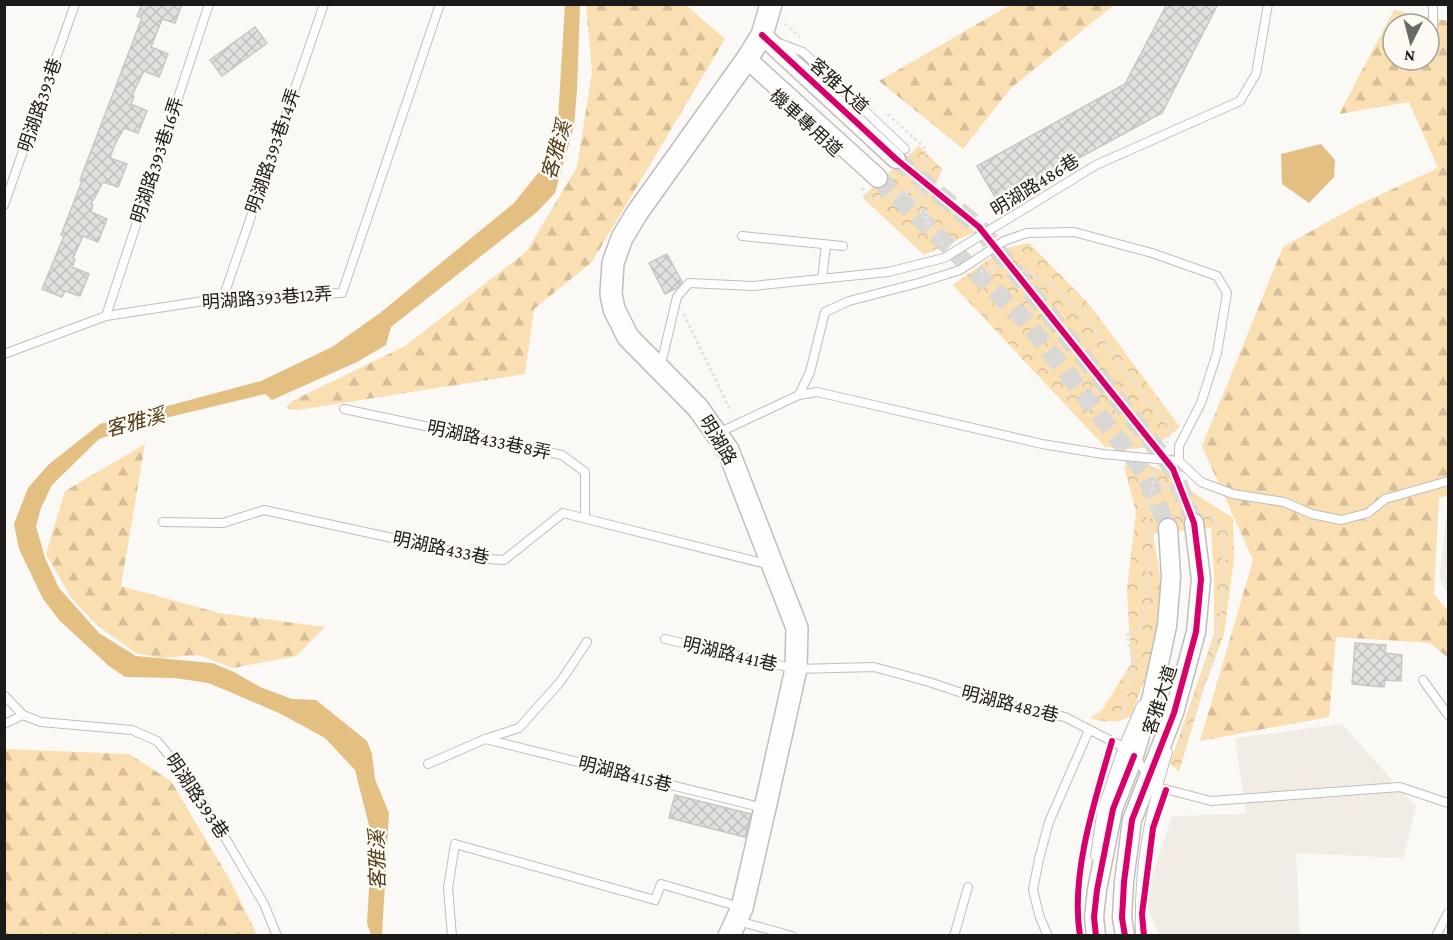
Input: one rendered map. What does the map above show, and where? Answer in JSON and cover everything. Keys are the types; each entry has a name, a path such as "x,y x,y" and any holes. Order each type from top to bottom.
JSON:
{"main road":[{"name":"明湖路","path":"736,921 765,808 796,669 797,628 728,450 698,408 628,337 618,318 611,294 613,263 622,238 637,213 747,59 762,35 771,4"}],"street":[{"name":"客雅大道","path":"762,35 901,154"},
{"path":"747,59 874,180"},
{"name":"客雅大道","path":"1124,927 1124,882 1132,819 1153,781 1196,632 1202,579 1198,523"},
{"name":"客雅大道","path":"1095,936 1092,917 1113,809 1129,752 1152,696 1167,626 1171,577 1164,527"}],"lane":[{"name":"明湖路393巷","path":"4,205 75,4"},
{"name":"明湖路393巷16弄","path":"106,315 209,4"},
{"name":"明湖路393巷14弄","path":"223,298 324,4"},
{"name":"明湖路393巷12弄","path":"4,354 106,315 223,298 342,293 440,4"},
{"name":"明湖路486巷","path":"676,297 689,283 753,286 888,272 944,258 1096,165 1240,101 1256,74 1268,4"},
{"path":"800,394 810,372 825,312 849,300 960,270 1004,241 1027,233 1074,232 1152,253 1216,276 1227,293 1217,353 1201,403 1179,446 1179,461"},
{"path":"742,236 843,246"},
{"path":"822,279 826,245"},
{"path":"660,369 676,297"},
{"path":"717,434 800,394 817,392 1042,444 1103,454 1179,461 1201,482 1233,494 1265,501 1284,502 1312,514 1341,520 1368,513 1385,499 1449,481"},
{"name":"明湖路433巷8弄","path":"344,409 562,455 585,472 585,517"},
{"name":"明湖路433巷","path":"163,522 223,523 264,510 489,559 504,560 563,513 774,566"},
{"name":"明湖路441巷","path":"665,639 796,669"},
{"path":"428,764 485,739 519,728 561,681 587,642"},
{"name":"明湖路482巷","path":"796,669 874,667 980,699 1065,717 1129,752 1153,781"},
{"path":"1423,680 1449,715"},
{"name":"明湖路393巷","path":"4,695 23,714 32,719 50,724 132,730 157,741 188,777 238,858 264,904 276,936"},
{"path":"4,724 23,714"},
{"path":"1048,936 1040,918 1034,890 1039,859 1049,822 1089,730"},
{"name":"明湖路415巷","path":"485,739 765,808"},
{"path":"1140,936 1140,876 1153,781 1211,801 1400,787 1449,803"},
{"path":"452,936 448,888 455,844 655,900 661,884 736,921 792,936"},
{"path":"954,936 968,887"},
{"path":"1436,936 1449,913"}],"path":[{"path":"872,198 905,193 920,188"},
{"path":"905,193 913,197 931,230"},
{"path":"676,297 730,410"},
{"path":"1112,741 1121,719 1134,662 1127,635 1141,630 1146,618 1149,500 1155,477"}],"shaded area":[{"path":"1448,504 1448,593 1439,578"},
{"path":"1342,724 1416,807 1403,858 1296,853 1300,935 1160,935 1144,901 1172,816 1246,814 1235,738"}],"green space":[{"path":"586,5 686,5 725,39 592,262 534,309 525,374 298,410 288,409 287,406 292,401 405,346 526,252 577,167 592,72"},
{"path":"1010,5 1114,5 1011,88 963,149 879,81"},
{"path":"1441,20 1448,21 1448,495 1439,498 1434,594 1448,611 1448,658 1430,643 1336,637 1329,717 1200,741 1253,560 1202,446 1283,247 1358,205 1438,168 1409,102 1339,114 1381,35 1381,72 1441,72"},
{"path":"919,146 942,169 934,189 975,232 924,255 862,197"},
{"path":"1029,243 1089,304 1180,427 1170,435 1146,447 1128,449 1105,447 953,285 1003,249"},
{"path":"145,444 121,586 219,613 325,627 296,656 233,668 198,655 162,658 136,653 98,626 72,599 46,554 65,491"},
{"path":"1144,464 1174,474 1191,491 1233,518 1234,559 1224,634 1203,691 1179,772 1170,763 1214,634 1211,528 1153,534 1163,594 1150,665 1131,716 1111,721 1090,718 1102,710 1131,664 1127,589 1136,512 1124,466"},
{"path":"5,749 129,754 171,781 230,880 257,935 5,935"}],"water":[{"name":"客雅溪","path":"565,5 580,5 574,126 555,193 537,212 391,327 386,345 357,362 272,400 265,394 165,418 99,439 52,485 41,508 36,526 45,558 59,588 99,633 136,656 212,663 260,687 292,699 316,700 367,741 372,754 375,779 389,813 382,935 371,935 367,923 372,837 355,770 325,738 281,714 230,692 208,683 175,678 125,677 109,666 60,621 43,599 19,549 14,524 28,488 48,465 100,424 261,381 332,347 380,313 514,203 543,167 558,120"},
{"path":"1321,144 1335,160 1334,177 1309,203 1282,184 1281,154"}],"building":[{"path":"142,4 182,4 175,23 162,19 151,47 168,54 159,77 144,71 132,95 134,96 131,104 147,111 138,133 124,128 115,144 110,158 127,164 118,187 103,182 91,204 93,205 91,212 107,219 98,242 83,236 73,258 75,259 72,267 89,274 80,296 65,291 62,297 42,289 64,236 61,235 82,181 80,180 142,18 137,16"},
{"path":"1167,4 1218,4 1162,113 998,202 977,166 1125,84"},
{"path":"255,27 267,43 222,76 210,60"},
{"path":"667,254 682,282 677,288 665,294 649,263"},
{"path":"1355,643 1386,645 1385,653 1402,655 1401,681 1385,680 1384,687 1352,684"},
{"path":"675,795 751,814 745,837 669,818"}],"tunnel":[{"path":"896,159 979,227 1173,469 1194,523"},
{"path":"878,178 1025,320 1144,472 1168,528"}],"cycle path":[{"path":"762,35 896,159 979,227 1173,469 1194,523 1201,579 1196,632 1174,713 1132,820 1124,882 1122,918 1125,936"},
{"path":"1080,936 1078,888 1081,863 1112,741"},
{"path":"1096,936 1094,917 1097,890 1113,809 1134,756"},
{"path":"1144,936 1142,914 1153,828 1166,790"}]}
